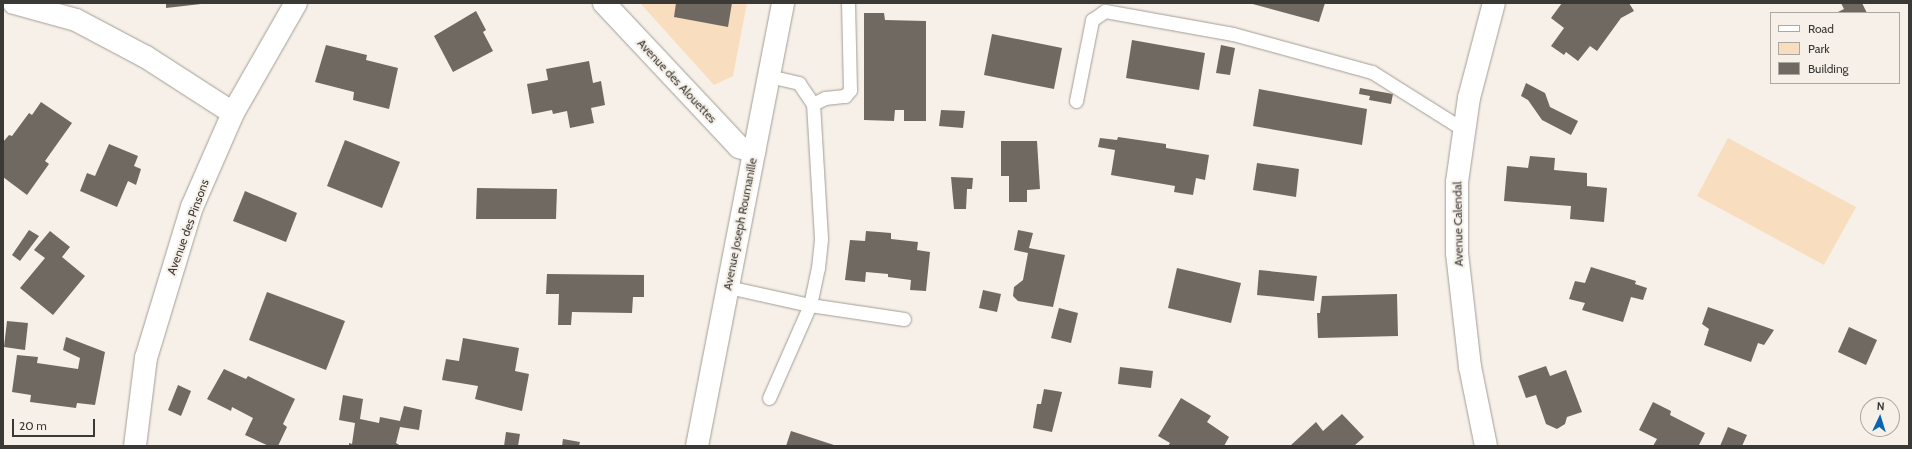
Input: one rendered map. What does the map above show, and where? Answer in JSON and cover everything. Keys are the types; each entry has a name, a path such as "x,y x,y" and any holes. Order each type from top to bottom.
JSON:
{"street":[{"path":"14,3 76,20 146,57 234,113"},
{"name":"Avenue des Pinsons","path":"136,446 146,358 163,298 192,207 234,113 296,3"},
{"name":"Avenue des Alouettes","path":"604,3 739,147 754,151"},
{"name":"Avenue Joseph Roumanille","path":"697,446 783,3"},
{"name":"Avenue Calendal","path":"1486,446 1470,367 1457,253 1457,182 1469,98 1494,3"}],"lane":[{"path":"813,104 825,98 845,96 850,90 848,3"},
{"path":"1076,101 1092,20 1105,11 1233,34 1372,72 1464,130"},
{"path":"769,76 800,83 813,104 821,238 818,268 810,305 769,398"},
{"path":"728,287 810,305 904,319"}],"green space":[{"path":"640,3 747,3 733,76 714,85"},
{"path":"1728,138 1856,207 1824,265 1697,196"}],"building":[{"path":"166,3 201,3 201,4 166,8"},
{"path":"676,3 732,3 728,27 674,17"},
{"path":"1249,3 1325,3 1319,22"},
{"path":"1562,3 1629,3 1634,11 1621,18 1597,51 1590,46 1578,61 1566,52 1564,55 1551,46 1564,28 1551,18"},
{"path":"1841,3 1862,3 1866,12 1838,12 1844,9"},
{"path":"476,11 486,30 483,32 493,51 453,72 434,36"},
{"path":"864,13 884,13 885,20 926,21 926,121 904,121 904,110 895,110 894,121 864,120"},
{"path":"992,34 1062,48 1054,89 984,75"},
{"path":"1132,40 1205,53 1199,90 1126,78"},
{"path":"326,45 367,55 366,60 398,68 389,109 353,100 354,92 315,82"},
{"path":"1221,45 1235,48 1230,75 1216,73"},
{"path":"589,61 593,83 601,81 605,105 591,108 594,123 570,128 567,111 553,114 552,110 532,114 527,84 548,80 546,69"},
{"path":"1526,83 1545,93 1550,107 1578,121 1571,135 1542,120 1528,100 1521,96"},
{"path":"1360,88 1393,94 1391,104 1369,100 1370,96 1359,94"},
{"path":"1259,89 1367,109 1362,145 1253,126"},
{"path":"41,102 72,123 45,161 49,164 27,195 3,177 3,142 9,135 12,136 29,113 32,115"},
{"path":"941,110 965,111 963,128 939,126"},
{"path":"1118,137 1166,144 1166,148 1209,155 1205,180 1196,178 1193,195 1174,192 1175,186 1111,175 1115,150 1098,147 1100,138 1117,140"},
{"path":"345,140 400,162 382,208 327,186"},
{"path":"1001,141 1037,141 1040,189 1027,190 1027,202 1009,202 1009,176 1001,176"},
{"path":"109,144 138,156 134,166 141,169 136,185 128,181 117,207 80,191 87,173 95,176"},
{"path":"1530,156 1555,158 1554,170 1587,173 1587,186 1607,188 1604,222 1570,219 1571,206 1504,201 1507,166 1528,168"},
{"path":"1257,163 1299,169 1296,197 1253,190"},
{"path":"951,177 973,178 972,189 967,189 966,209 954,209"},
{"path":"477,188 557,189 556,219 476,219"},
{"path":"245,191 297,213 286,242 233,221"},
{"path":"29,230 39,236 20,261 12,255"},
{"path":"1018,230 1033,233 1029,248 1065,255 1053,307 1018,301 1013,296 1014,287 1023,280 1028,253 1014,250"},
{"path":"50,231 70,247 62,257 85,276 53,315 20,288 45,258 34,250"},
{"path":"866,231 891,233 891,239 918,242 917,250 930,252 926,291 910,290 911,280 888,277 888,274 866,272 865,282 845,280 850,240 865,241"},
{"path":"1591,267 1636,281 1635,284 1647,288 1643,300 1631,297 1623,322 1582,310 1585,303 1569,299 1575,281 1585,283"},
{"path":"1177,268 1241,283 1231,323 1168,308"},
{"path":"1259,270 1317,276 1314,301 1257,295"},
{"path":"547,274 644,275 644,297 633,297 632,313 572,312 571,325 558,325 559,294 546,294"},
{"path":"983,290 1001,294 997,312 979,308"},
{"path":"267,292 345,321 326,370 249,340"},
{"path":"1397,294 1398,336 1318,338 1317,313 1320,313 1322,296"},
{"path":"1708,307 1774,330 1764,345 1758,343 1751,362 1704,345 1709,329 1702,324"},
{"path":"1059,308 1078,313 1071,343 1051,338"},
{"path":"7,321 28,323 25,350 4,347"},
{"path":"1849,327 1877,340 1866,365 1838,352"},
{"path":"66,337 105,352 95,405 77,403 76,408 30,402 31,395 12,392 17,355 38,357 37,363 78,369 80,358 63,350"},
{"path":"463,338 519,348 515,371 529,374 522,411 475,399 478,386 442,380 446,359 459,361"},
{"path":"1546,366 1550,376 1566,370 1582,412 1567,417 1565,424 1557,429 1546,424 1536,395 1526,398 1518,376"},
{"path":"1120,367 1153,371 1151,388 1118,384"},
{"path":"224,369 246,379 248,376 295,399 283,424 287,427 278,446 269,446 245,435 253,418 232,407 231,411 207,399"},
{"path":"178,385 191,391 181,416 168,410"},
{"path":"1044,389 1062,392 1052,432 1033,428 1037,404 1041,404"},
{"path":"343,395 363,399 360,419 379,423 380,417 400,421 404,406 422,410 419,430 400,427 396,443 401,446 349,446 349,443 352,444 355,423 339,420"},
{"path":"1181,398 1211,416 1207,422 1229,437 1224,446 1168,446 1170,443 1158,436"},
{"path":"1653,402 1671,411 1670,415 1705,433 1699,445 1653,446 1657,439 1639,430"},
{"path":"1342,414 1364,437 1354,446 1290,446 1316,422 1323,431"},
{"path":"1728,427 1747,435 1742,446 1720,446"},
{"path":"791,431 837,446 786,446"},
{"path":"506,432 520,434 518,446 504,446"},
{"path":"563,439 580,442 579,446 562,446"}]}
